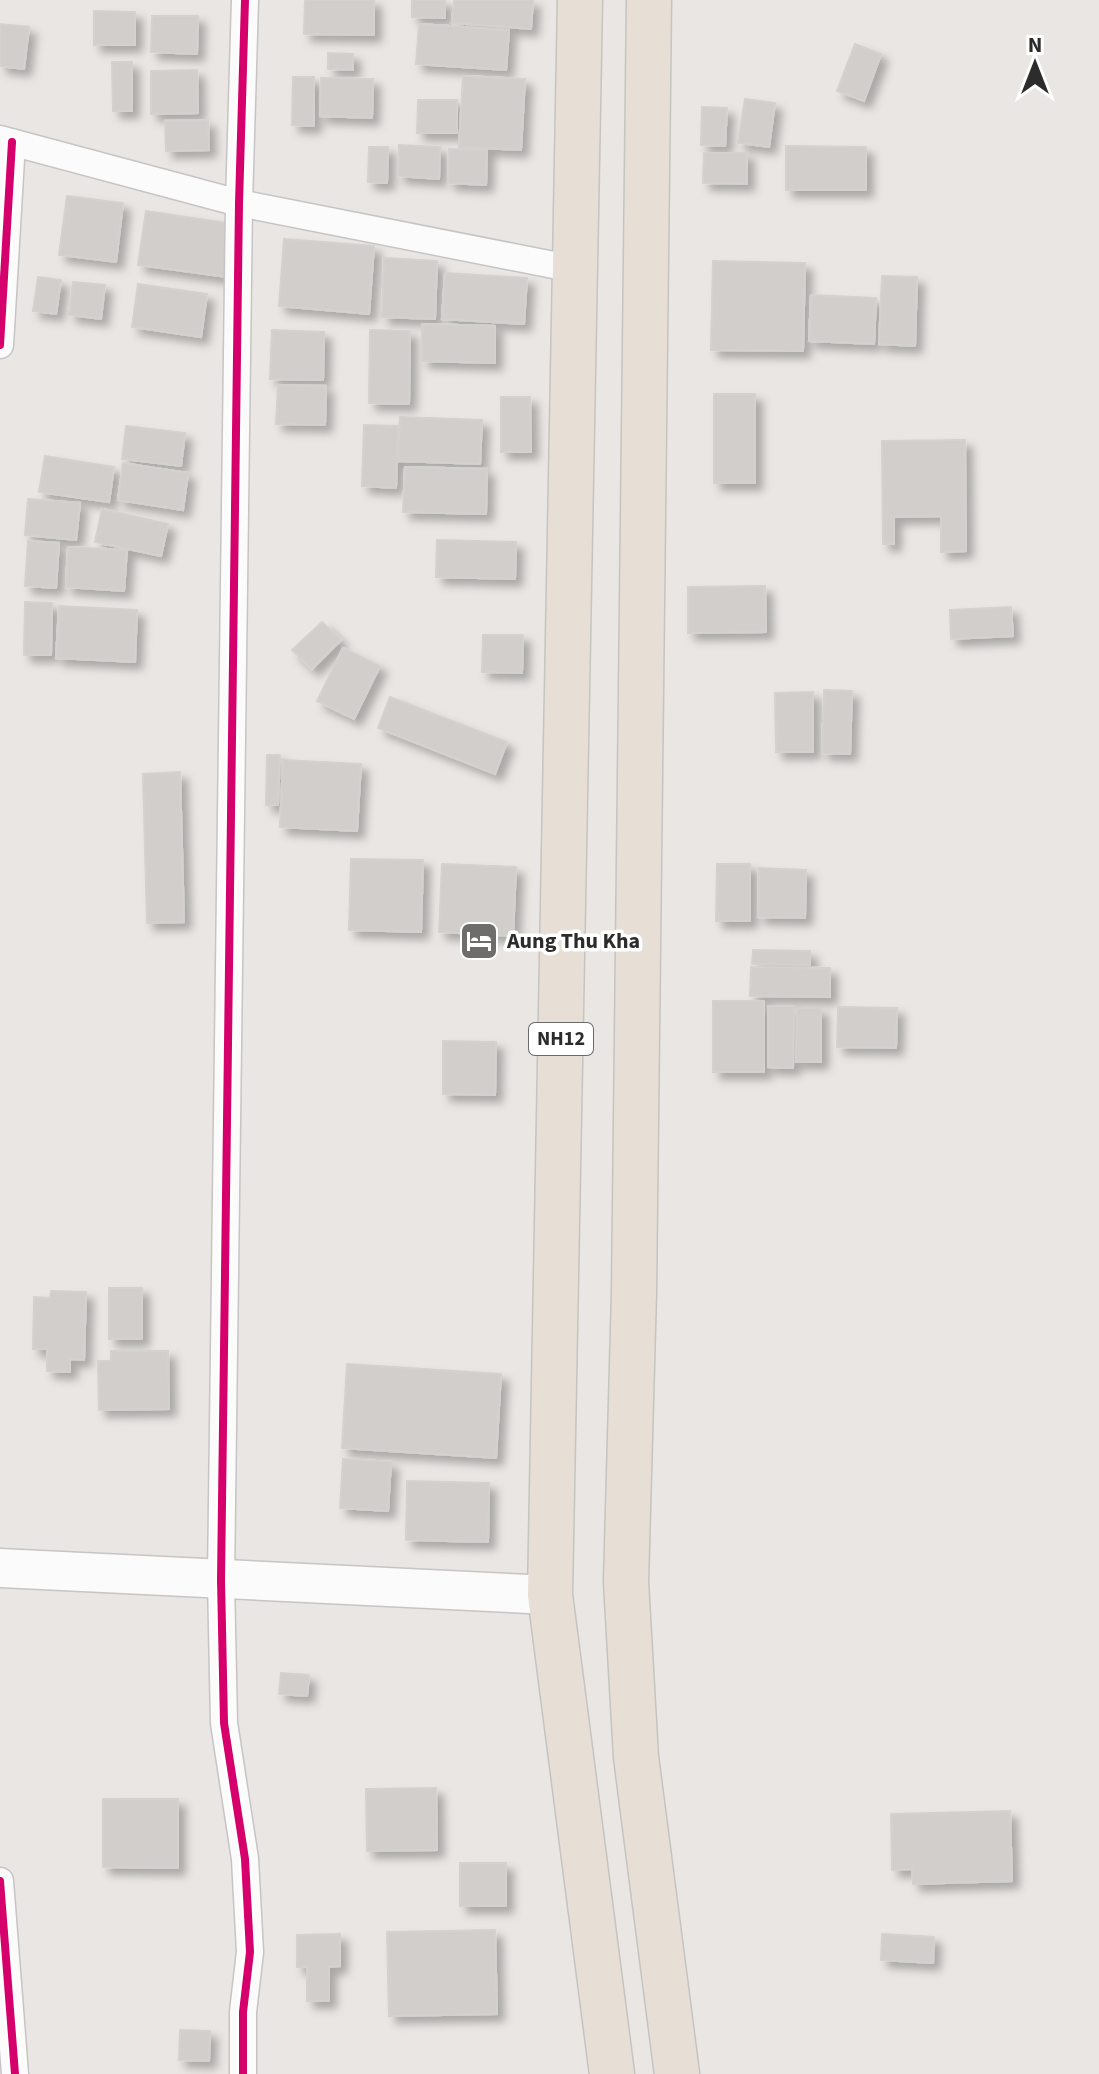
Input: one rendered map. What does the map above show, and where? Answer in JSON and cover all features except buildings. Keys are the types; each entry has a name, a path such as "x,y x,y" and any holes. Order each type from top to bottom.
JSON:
{"highway":[{"name":"NH12","path":"580,0 550,1595 612,2074"},
{"path":"649,0 634,1293 626,1582 636,1757 677,2074"}],"street":[{"path":"243,2074 242,2025 250,1952 245,1859 224,1723 221,1580 239,203 245,0"},
{"path":"0,345 6,140 239,203 574,269"},
{"path":"0,1568 550,1595"},
{"path":"0,1881 15,2074"}],"cycle path":[{"path":"243,2074 243,2012 250,1952 245,1859 224,1723 221,1580 239,203 245,0"},
{"path":"0,345 12,142"},
{"path":"0,1881 15,2074"}],"place":[{"name":"Aung Thu Kha","path":"479,941"}]}
